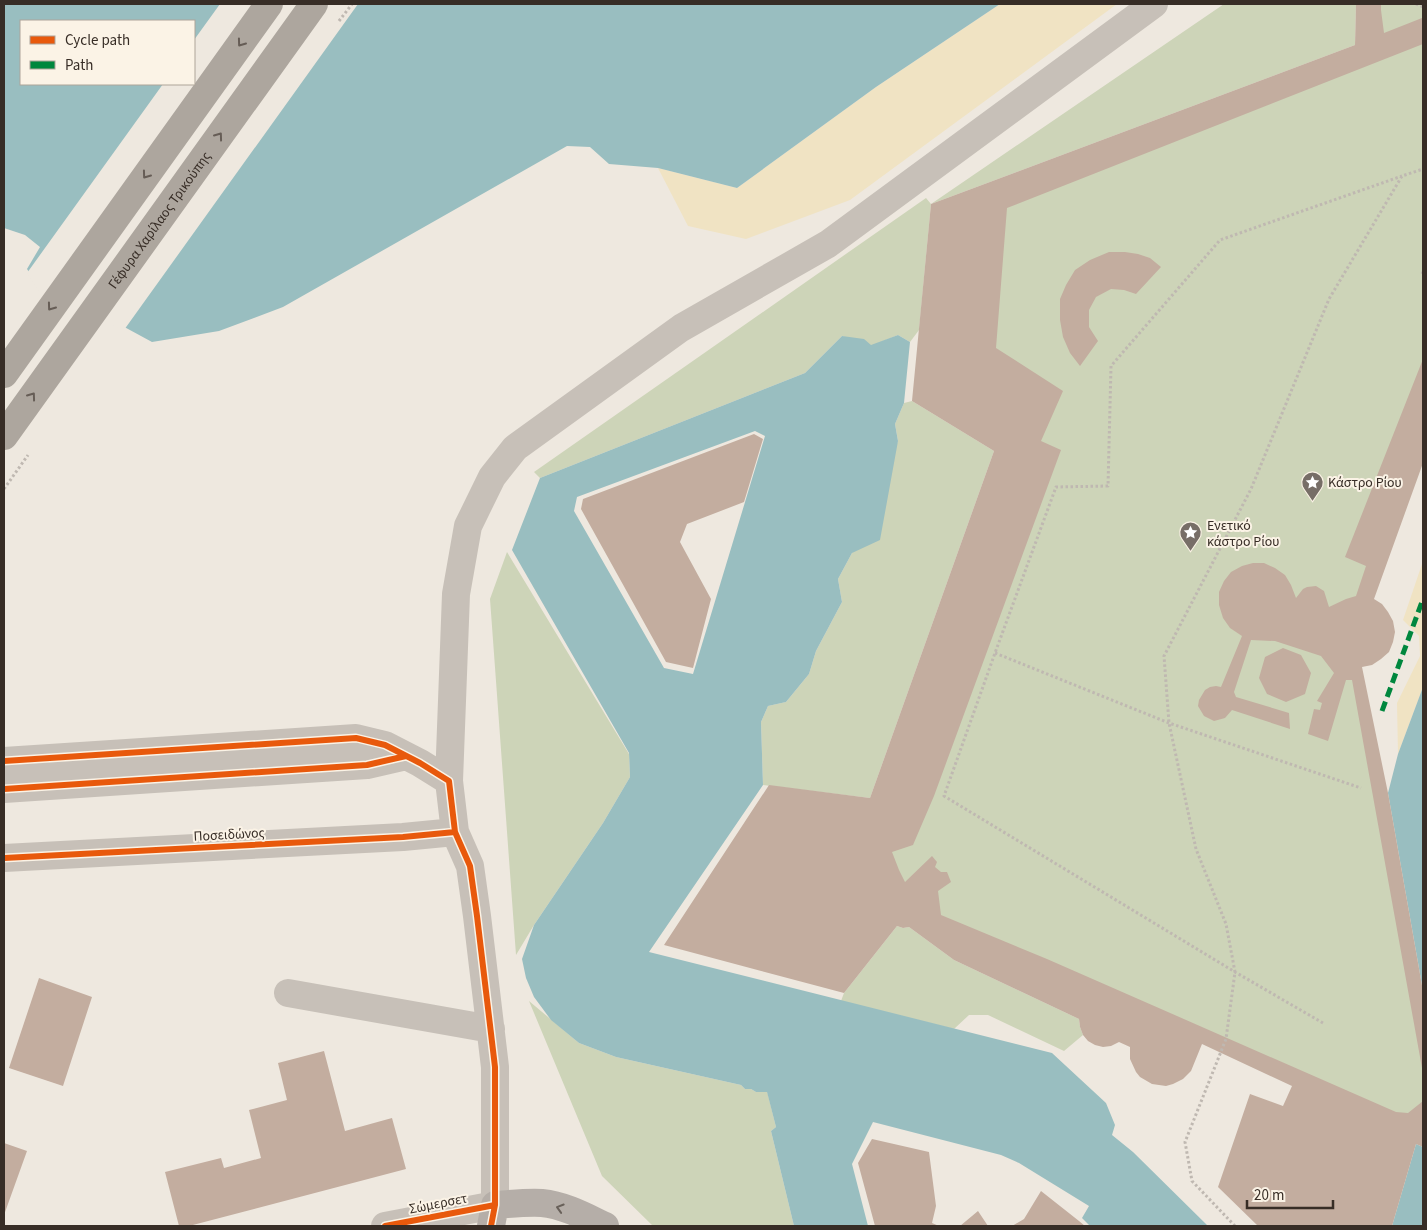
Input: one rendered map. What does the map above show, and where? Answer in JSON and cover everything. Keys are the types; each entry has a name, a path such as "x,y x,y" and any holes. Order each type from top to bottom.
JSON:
{"highway":[{"path":"4,374 269,4"},
{"name":"Γέφυρα Χαρίλαος Τρικούπης","path":"4,436 314,4"}],"main road":[{"path":"493,1216 543,1203 561,1208 605,1226"}],"street":[{"path":"493,1216 495,1068 478,916 470,866 455,832 449,781 456,594 468,526 492,477 515,448 681,328 828,244 1154,4"},
{"path":"4,761 356,738 385,745 449,781"},
{"path":"4,790 367,765 406,756"},
{"name":"Ποσειδώνος","path":"4,858 403,837 455,832"},
{"path":"288,993 491,1030"},
{"name":"Σώμερσετ","path":"385,1226 493,1216"}],"path":[{"path":"1416,4 1423,7"},
{"path":"1323,1023 944,796 994,653 1056,487 1108,486 1111,366 1220,240 1423,169"},
{"path":"1235,1226 1192,1181 1185,1142 1226,1038 1235,972 1226,924 1196,850 1169,723 1164,656 1251,489 1329,299 1402,176"},
{"path":"994,653 1169,723 1361,788"}],"green space":[{"path":"1224,4 1356,4 1355,45 931,204"},
{"path":"1374,4 1423,4 1423,429 1361,612 1356,664 1423,1056 1423,1121 1397,1131 933,920 877,856 1042,463 986,350 990,203 1380,48 1374,20"},
{"path":"926,198 931,204 919,330 910,342 898,335 871,346 842,336 805,373 540,478 534,472"},
{"path":"912,401 994,451 870,798 763,785 761,722 768,706 786,702 809,674 816,651 842,602 838,579 852,553 898,441 895,424 904,403"},
{"path":"507,552 629,754 630,777 603,823 516,955 490,599"},
{"path":"897,926 909,927 954,960 1079,1019 1083,1035 1064,1051 988,1015 969,1015 954,1029 841,1001 844,993"},
{"path":"529,1001 579,1043 616,1057 741,1085 745,1089 751,1089 756,1092 767,1091 776,1127 771,1131 794,1226 653,1226 602,1176"}],"sand":[{"path":"1000,4 1117,4 850,200 746,239 688,226 658,168 737,188 876,87"},
{"path":"1423,561 1423,687 1398,754 1397,703 1420,656 1419,636 1403,620"}],"water":[{"path":"4,4 1000,4 876,87 737,188 658,168 609,164 590,147 567,146 283,307 219,331 152,342 117,323 40,289 27,269 40,247 25,235 4,228"},
{"path":"898,335 910,342 904,403 895,424 898,441 880,540 852,553 838,579 842,602 816,651 809,674 786,702 768,706 761,722 763,785 649,952 1052,1053 1106,1103 1115,1125 1112,1135 1133,1152 1208,1226 1090,1226 1082,1218 1089,1206 1019,1163 1001,1155 873,1122 852,1164 868,1226 794,1226 771,1131 776,1127 767,1092 756,1092 751,1089 745,1089 741,1085 616,1057 579,1043 551,1020 534,997 526,978 522,959 534,925 603,823 630,777 629,753 512,550 540,478 805,373 842,336 864,339 871,345","holes":["755,431 765,436 693,674 664,668 574,511 577,497"]},
{"path":"1423,687 1423,991 1388,793 1398,754"},
{"path":"1416,1144 1423,1147 1423,1226 1392,1226"}],"pier":[{"path":"220,4 358,4 124,330 39,291 27,273 162,85 195,85 195,39"}],"building":[{"path":"1356,4 1381,4 1384,33 1422,18 1423,44 1007,208 996,348 1063,391 1041,441 1061,450 934,796 913,845 892,852 905,882 932,856 937,862 935,867 941,872 947,872 951,882 938,891 941,915 1047,959 1396,1112 1408,1113 1423,1101 1423,1147 1416,1144 1392,1226 1258,1226 1218,1187 1250,1094 1283,1106 1292,1086 1202,1044 1191,1071 1183,1079 1166,1086 1152,1084 1140,1077 1136,1072 1130,1059 1130,1047 1119,1042 1103,1047 1095,1045 1083,1035 1079,1019 954,960 909,927 897,926 844,993 664,945 769,785 870,798 994,451 912,401 931,204 1355,45"},
{"path":"1109,252 1138,254 1150,258 1161,267 1136,294 1124,290 1111,289 1096,297 1089,310 1089,327 1098,341 1080,366 1070,353 1063,337 1060,320 1060,299 1075,270 1090,260"},
{"path":"1423,359 1423,463 1374,599 1382,604 1388,612 1393,621 1395,632 1389,652 1372,665 1362,667 1388,793 1423,991 1422,1068 1352,680 1346,680 1328,741 1308,734 1314,709 1320,710 1322,703 1317,701 1334,673 1321,656 1275,641 1251,640 1234,692 1236,697 1289,713 1290,729 1232,710 1225,718 1214,721 1204,716 1198,706 1205,690 1210,687 1221,687 1242,636 1230,628 1223,618 1219,605 1219,592 1231,572 1253,563 1264,563 1285,575 1296,598 1303,589 1316,586 1324,591 1329,607 1356,596 1366,566 1345,557"},
{"path":"754,434 763,439 744,502 687,524 680,542 711,599 693,668 666,662 581,509 583,499"},
{"path":"1283,648 1301,655 1311,673 1305,694 1286,702 1267,694 1259,678 1265,657"},
{"path":"39,978 92,997 63,1086 9,1068"},
{"path":"324,1051 345,1131 392,1118 406,1169 189,1226 179,1226 165,1172 221,1158 224,1168 261,1158 249,1110 287,1100 278,1063"},
{"path":"872,1139 929,1152 936,1206 932,1223 939,1226 875,1226 858,1163"},
{"path":"4,1143 27,1151 4,1215"},
{"path":"1041,1191 1085,1226 1012,1226 1024,1219"},
{"path":"978,1211 988,1226 960,1226"}],"marked path":[{"path":"1382,711 1423,599"}],"cycle path":[{"path":"4,761 356,738 385,745 449,781 455,832 470,866 495,1067 495,1205 491,1226"},
{"path":"4,789 367,765 406,756"},
{"path":"4,858 403,837 455,832"},
{"path":"385,1226 495,1205"}],"place":[{"name":"Κάστρο Ρίου","path":"1312,501"},
{"name":"Ενετικό κάστρο Ρίου","path":"1191,552"}]}
